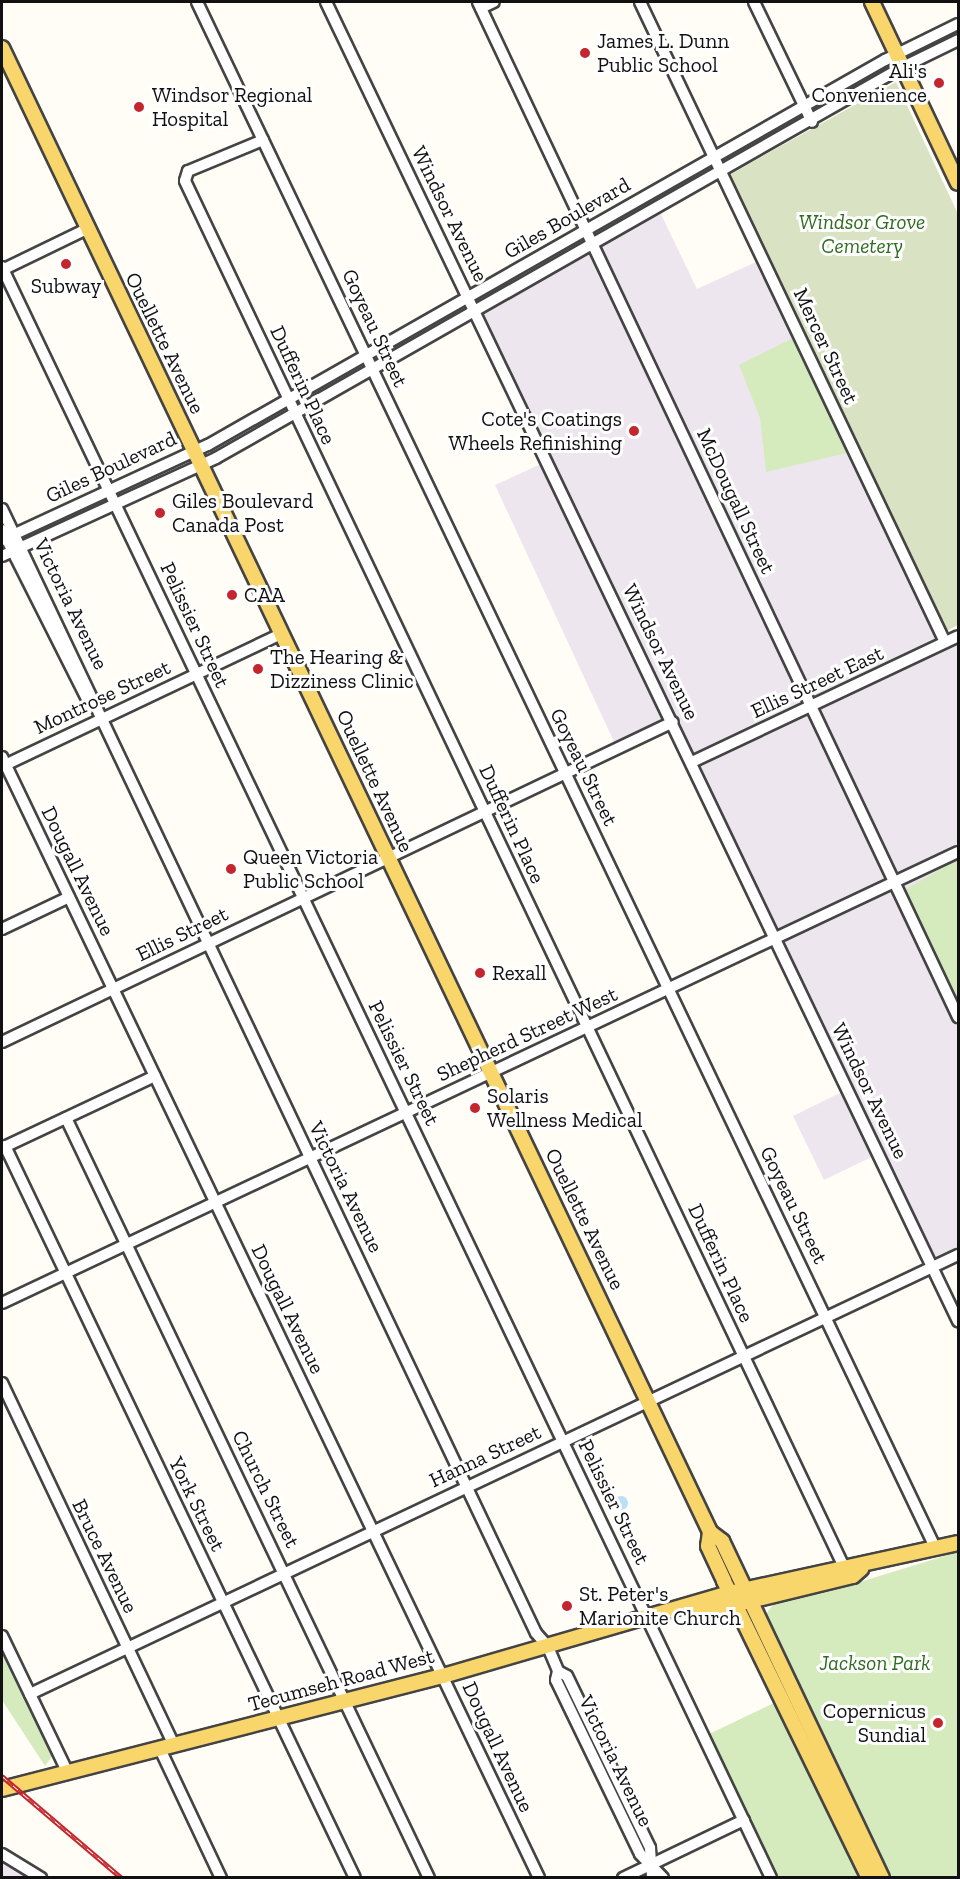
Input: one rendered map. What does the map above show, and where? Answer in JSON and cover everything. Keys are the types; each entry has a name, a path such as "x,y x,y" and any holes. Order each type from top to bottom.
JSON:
{"main road":[{"path":"872,2 958,183"},
{"name":"Ouellette Avenue","path":"2,48 647,1402 710,1532 722,1541 882,1878"},
{"name":"Ouellette Avenue","path":"710,1532 708,1546 732,1599 869,1878"},
{"path":"747,1595 844,1566 861,1569 958,1544"},
{"path":"747,1595 853,1576 861,1569"},
{"name":"Tecumseh Road West","path":"2,1789 747,1595"}],"street":[{"name":"Goyeau Street","path":"197,2 936,1549"},
{"name":"Windsor Avenue","path":"326,2 477,311 958,1321"},
{"path":"480,5 494,2"},
{"name":"Mercer Street","path":"640,2 945,642"},
{"path":"754,2 812,122"},
{"name":"McDougall Street","path":"480,5 958,1017"},
{"name":"Giles Boulevard","path":"6,535 194,450 289,400 897,53 958,24"},
{"name":"Giles Boulevard","path":"2,556 202,465 812,122 903,67 958,40"},
{"name":"Dufferin Place","path":"263,140 188,171 185,181 844,1566"},
{"path":"2,268 87,229"},
{"name":"Pelissier Street","path":"2,268 771,1878"},
{"name":"Victoria Avenue","path":"2,509 6,535 18,548 101,718 466,1486 548,1647 558,1671 555,1680 640,1854 663,1878"},
{"name":"Montrose Street","path":"3,761 281,634"},
{"name":"Ellis Street East","path":"692,762 958,636"},
{"name":"Ellis Street","path":"2,1042 673,722"},
{"name":"Dougall Avenue","path":"3,761 538,1878"},
{"name":"Shepherd Street West","path":"2,1303 958,852"},
{"path":"2,929 69,897"},
{"path":"3,1147 155,1076"},
{"name":"Church Street","path":"66,1118 429,1878"},
{"name":"York Street","path":"3,1147 355,1878"},
{"name":"Hanna Street","path":"30,1694 958,1255"},
{"name":"Bruce Avenue","path":"2,1383 174,1745"},
{"path":"2,1636 68,1773"},
{"path":"160,1749 221,1878"},
{"path":"623,1878 744,1820"},
{"path":"2,1854 41,1878"},
{"path":"652,1864 652,1878"}],"shaded area":[{"path":"660,212 697,289 758,261 936,635 932,644 814,699 820,709 958,641 958,1251 936,1262 882,1152 824,1180 793,1116 852,1087 676,717 615,744 495,485 552,459 483,313"},
{"path":"2,1860 31,1877 2,1878"}],"green space":[{"name":"Windsor Grove Cemetery","path":"896,82 958,214 958,625 941,634 729,175"},
{"path":"793,338 847,453 766,472 760,418 739,365"},
{"path":"958,859 958,1001 906,889"},
{"name":"Jackson Park","path":"958,1552 958,1877 886,1877 766,1614 776,1601 840,1588"},
{"path":"2,1644 53,1755 45,1766 2,1700"},
{"name":"Jackson Park","path":"778,1701 864,1877 775,1877 707,1735"}],"water":[{"path":"618,1496 624,1496 628,1503 624,1510 618,1510 614,1506 614,1500"}],"railway":[{"path":"2,1776 122,1878"}],"place":[{"name":"James L. Dunn Public School","path":"585,53"},
{"name":"Ali's Convenience","path":"939,83"},
{"name":"Windsor Regional Hospital","path":"139,107"},
{"name":"Subway","path":"66,264"},
{"name":"Cote's Coatings Wheels Refinishing","path":"634,431"},
{"name":"Giles Boulevard Canada Post","path":"160,513"},
{"name":"CAA","path":"232,595"},
{"name":"The Hearing & Dizziness Clinic","path":"258,669"},
{"name":"Queen Victoria Public School","path":"231,869"},
{"name":"Rexall","path":"480,973"},
{"name":"Solaris Wellness Medical","path":"475,1108"},
{"name":"St. Peter's Marionite Church","path":"567,1606"},
{"name":"Copernicus Sundial","path":"938,1723"}]}
